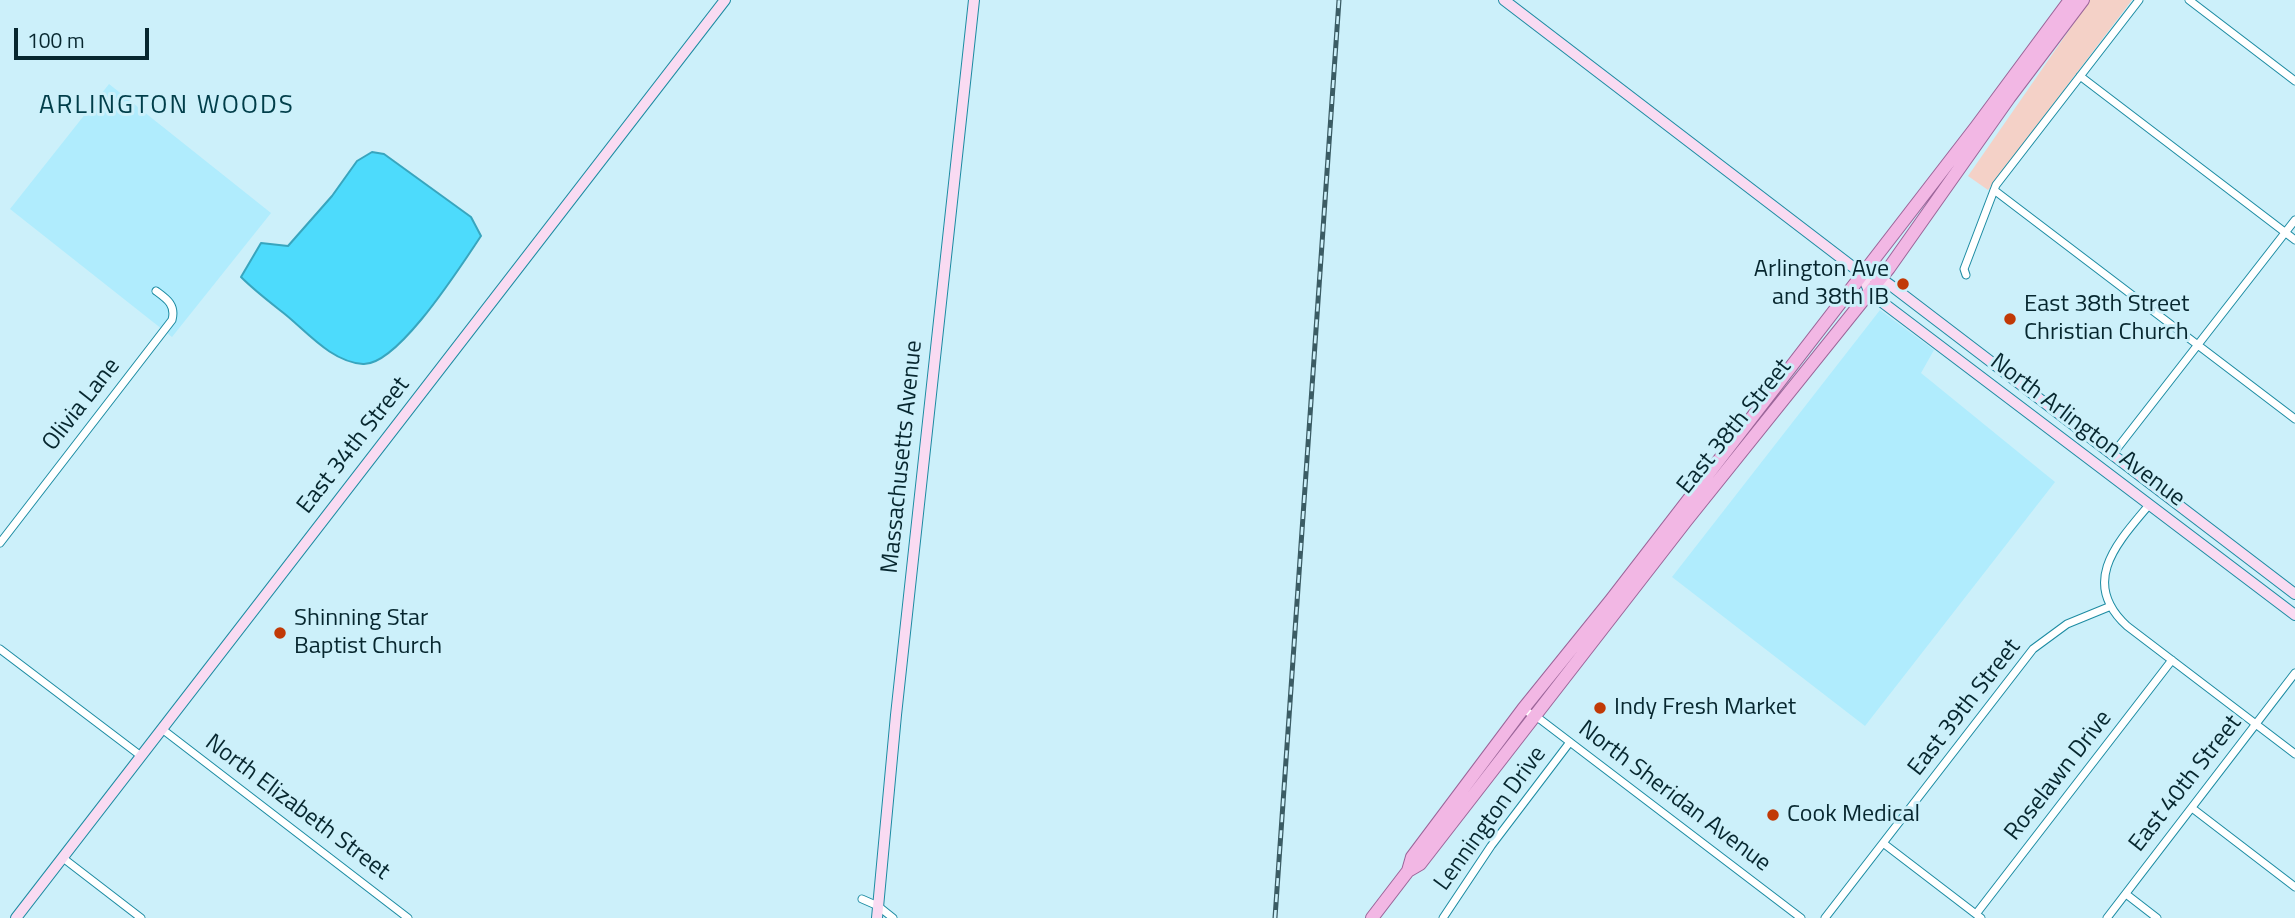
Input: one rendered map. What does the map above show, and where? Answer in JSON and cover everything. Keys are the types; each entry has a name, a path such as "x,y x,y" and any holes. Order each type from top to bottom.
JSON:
{"main road":[{"name":"East 34th Street","path":"16,918 725,0"},
{"name":"Massachusetts Avenue","path":"878,912 898,693 974,0"},
{"name":"North Arlington Avenue","path":"1504,0 1862,274 1880,278 2295,594"},
{"name":"East 38th Street","path":"1528,713 1627,579 2070,0"},
{"name":"East 38th Street","path":"1372,918 1408,871 1412,857 1880,278 2083,0"},
{"path":"1862,274 1869,291"},
{"name":"North Arlington Avenue","path":"1869,291 2295,615"}],"street":[{"path":"1966,275 1964,270 1994,190 2139,0"},
{"path":"2189,0 2295,81"},
{"path":"2080,76 2295,240"},
{"path":"1994,190 2295,419"},
{"path":"2112,455 2295,220"},
{"name":"Olivia Lane","path":"0,543 172,320 171,304 156,291"},
{"path":"2149,505 2111,552 2105,577 2106,594 2111,606 2127,626 2295,754"},
{"name":"East 39th Street","path":"1825,918 2033,649 2067,624 2111,606"},
{"path":"0,649 141,756"},
{"name":"Roselawn Drive","path":"1979,916 2172,660"},
{"name":"East 40th Street","path":"2107,918 2295,673"},
{"name":"North Sheridan Avenue","path":"1528,713 1801,918"},
{"name":"North Elizabeth Street","path":"162,729 408,918"},
{"name":"Lennington Drive","path":"1443,918 1491,846 1570,742"},
{"path":"2192,808 2295,887"},
{"path":"1883,843 1979,916"},
{"path":"63,858 141,918"},
{"path":"2126,894 2157,918"},
{"path":"862,899 878,912 893,918"}],"shaded area":[{"path":"2090,0 2132,0 1988,190 1968,176"},
{"path":"109,84 271,213 172,337 10,209"},
{"path":"1880,310 1934,350 1921,373 2055,482 1865,726 1672,577"}],"water":[{"path":"372,152 384,154 471,217 481,236 445,289 411,332 394,349 377,360 363,364 341,358 321,346 241,277 261,243 288,246 332,196 357,161"}],"railway":[{"path":"1275,918 1339,0"}],"place":[{"name":"Arlington Ave and 38th IB","path":"1903,284"},
{"name":"East 38th Street Christian Church","path":"2010,319"},
{"name":"Shinning Star Baptist Church","path":"280,633"},
{"name":"Indy Fresh Market","path":"1600,708"},
{"name":"Cook Medical","path":"1773,815"}],"district":[{"name":"ARLINGTON WOODS","path":"167,107"}]}
